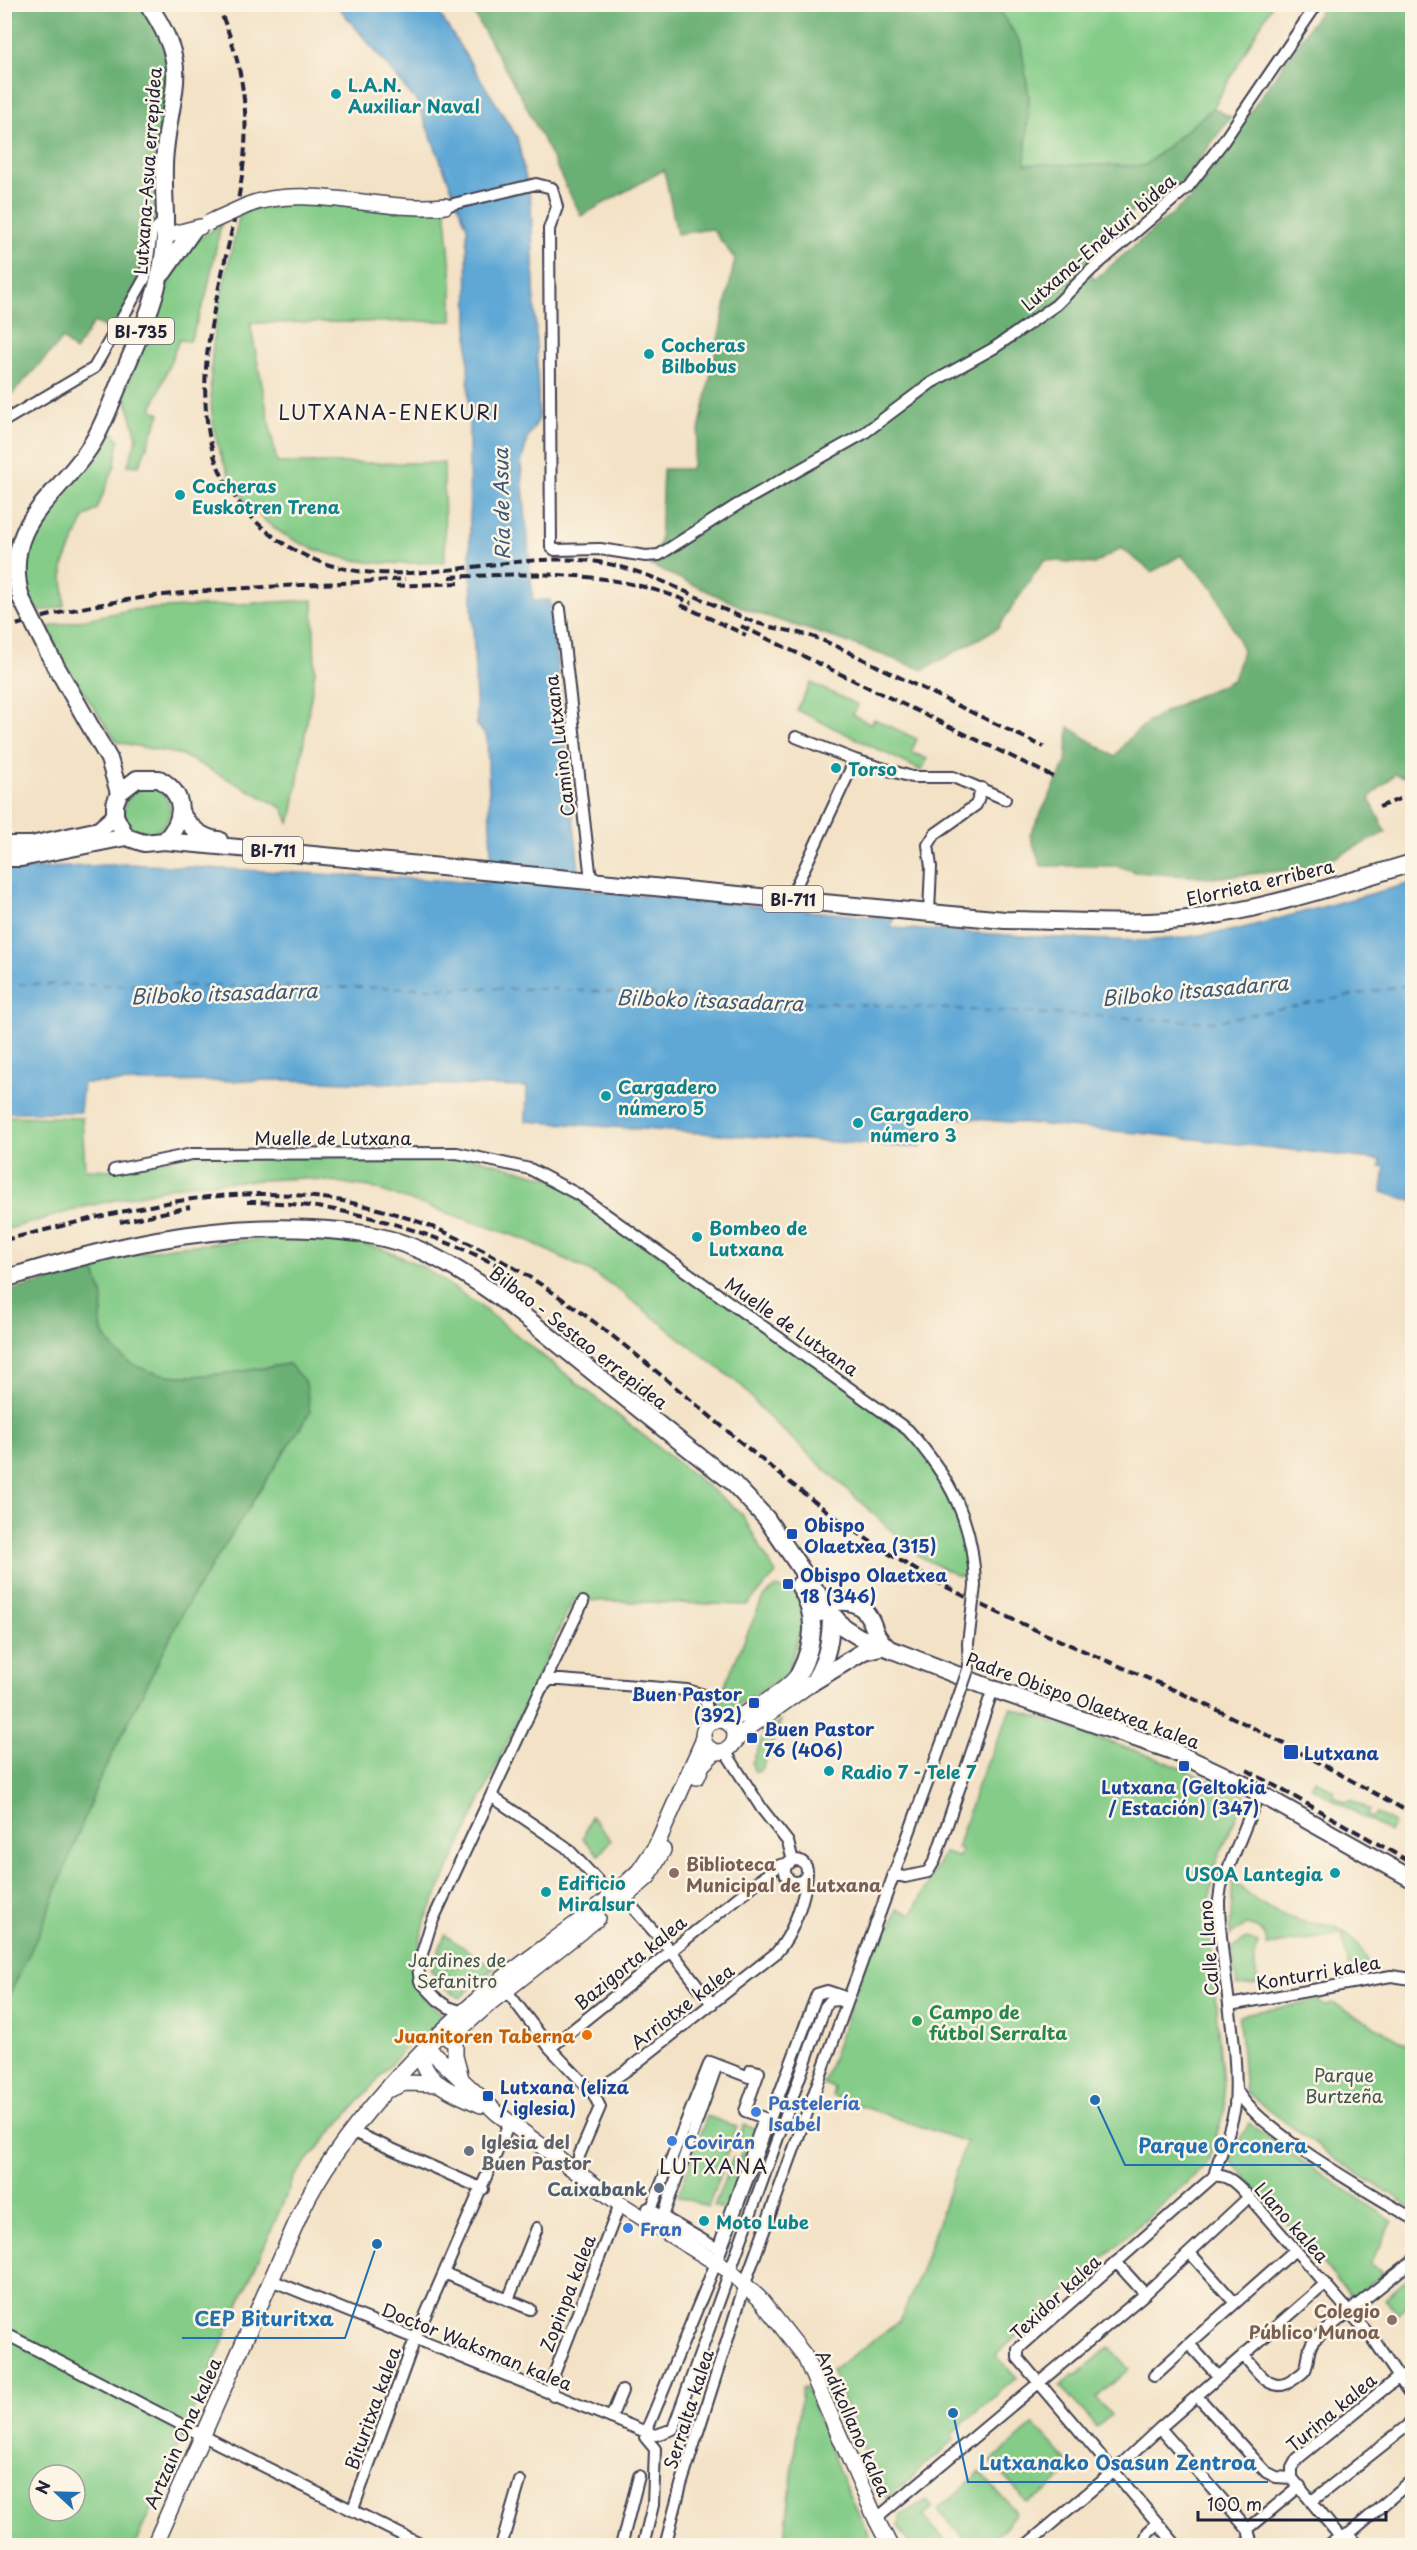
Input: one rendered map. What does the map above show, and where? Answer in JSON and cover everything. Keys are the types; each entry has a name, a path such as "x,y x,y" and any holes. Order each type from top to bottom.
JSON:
{"main road":[{"name":"Lutxana-Asua errepidea","path":"109,759 49,654 21,598 11,567 16,535 32,509 75,467 98,434 152,306 160,279 165,229 164,155 177,75 174,53 165,30 148,4"},
{"path":"165,229 201,227 269,197 286,196 387,207 449,205"},
{"path":"160,279 201,227"},
{"path":"109,759 137,779 119,793"},
{"path":"109,759 119,793 115,816 126,837"},
{"name":"BI-711","path":"137,779 148,777 169,784 177,793 181,813 186,822 208,839 316,846 382,863"},
{"path":"164,842 178,824 181,813"},
{"path":"4,845 32,845 99,830 115,816"},
{"name":"BI-711","path":"4,858 21,858 126,837 144,843 164,842 279,850 382,863 929,912"},
{"name":"Elorrieta erribera","path":"929,912 1005,920 1195,919 1301,895 1413,863"},
{"name":"Bilbao - Sestao errepidea","path":"4,1279 75,1257 182,1234 281,1227 354,1231 386,1238 420,1250 490,1290 731,1481 822,1614"},
{"path":"714,1717 741,1717 824,1665 831,1639 822,1614 836,1602 848,1602 867,1613 876,1637 885,1649"},
{"name":"Padre Obispo Olaetxea kalea","path":"822,1614 856,1641 885,1649 1170,1750 1259,1793 1413,1879"},
{"path":"806,1678 864,1651 885,1649"},
{"name":"Artzain Ona kalea","path":"425,2056 463,2012 503,1986 618,1894 647,1860 719,1747 743,1732 806,1678"},
{"path":"714,1717 735,1733 719,1747 703,1731 714,1717"},
{"name":"Artzain Ona kalea","path":"154,2546 309,2194 353,2132 389,2089 425,2056 455,2033 503,1986"},
{"path":"455,2033 455,2056 462,2082"},
{"path":"425,2056 427,2074 440,2084 497,2113"},
{"name":"Andikollano kalea","path":"425,2056 462,2082 497,2113 574,2162 620,2204 661,2222 745,2283 804,2355 890,2546"},
{"path":"389,2089 405,2083 440,2084"}],"street":[{"name":"Lutxana-Enekuri bidea","path":"449,205 536,184 552,188 557,207 549,229 550,548 555,550 600,549 646,556 658,555 744,500 864,434 931,383 994,348 1056,305 1091,270 1188,187 1223,142 1317,4"},
{"path":"4,421 94,368 145,278 152,232 165,229"},
{"name":"Camino Lutxana","path":"560,609 586,880"},
{"path":"795,736 855,760 912,777 953,777 1005,799"},
{"path":"790,899 855,760"},
{"path":"929,912 931,867 927,845 935,834 976,804 982,788"},
{"name":"Muelle de Lutxana","path":"114,1170 192,1154 457,1153 530,1169 579,1195 908,1430 930,1454 947,1480 961,1510 970,1536 975,1586 968,1642 969,1667 893,1874"},
{"path":"463,2012 448,2007 420,1982 418,1967 431,1923 583,1602"},
{"path":"541,1689 549,1680 672,1689 704,1695 714,1717"},
{"path":"893,1874 915,1876 928,1872 935,1860 993,1689"},
{"path":"719,1747 788,1842 792,1862 786,1872 790,1880 800,1881 807,1874 804,1864 792,1862"},
{"name":"Calle Llano","path":"1235,2085 1219,1900 1221,1886 1259,1793"},
{"path":"490,1796 566,1846 618,1894 671,1951 712,2004"},
{"name":"Bazigorta kalea","path":"550,2048 761,1879 780,1865 792,1862"},
{"name":"Arriotxe kalea","path":"593,2094 712,2004 784,1945 806,1886 807,1874"},
{"name":"Serralta kalea","path":"665,2546 681,2485 745,2283 844,2000 893,1874"},
{"name":"Konturri kalea","path":"1229,2005 1391,1976 1413,1979"},
{"path":"503,1986 550,2048 593,2094 600,2107 598,2117 574,2162"},
{"path":"646,2432 716,2263 818,1994 827,1991 844,2000"},
{"name":"Serralta kalea","path":"673,2429 825,2007 830,2001 844,2000"},
{"path":"710,2062 717,2065 749,2077 752,2070 759,2072 745,2111 764,2118 718,2249 661,2222 648,2208 652,2207 706,2064 710,2062"},
{"path":"661,2222 717,2065"},
{"path":"1235,2085 1246,2106 1257,2115 1349,2179 1413,2218"},
{"path":"1214,2176 1230,2129 1235,2085"},
{"path":"1230,2129 1244,2116 1257,2115"},
{"name":"Bituritxa kalea","path":"353,2509 415,2339 483,2189 510,2122"},
{"path":"353,2132 483,2189"},
{"name":"Llano kalea","path":"1214,2176 1222,2175 1231,2179 1249,2197 1349,2311 1400,2376 1413,2397"},
{"name":"Texidor kalea","path":"1177,2546 1018,2358 1018,2349 1214,2176"},
{"path":"876,2519 1041,2384 1145,2294 1249,2197"},
{"name":"Zopinpa kalea","path":"553,2396 551,2382 620,2204"},
{"path":"508,2300 537,2228"},
{"path":"1154,2376 1295,2250"},
{"path":"737,2251 742,2262 752,2263"},
{"path":"1190,2253 1235,2303"},
{"path":"1243,2355 1269,2384 1279,2387 1288,2384 1305,2369 1311,2343 1413,2261"},
{"name":"Texidor kalea","path":"1116,2262 1145,2294"},
{"path":"444,2273 531,2309"},
{"name":"Doctor Waksman kalea","path":"271,2280 646,2432 656,2435 673,2429"},
{"path":"1026,2546 1325,2284"},
{"path":"4,2333 424,2546"},
{"path":"1190,2344 1219,2377"},
{"name":"Turina kalea","path":"1296,2482 1293,2468 1297,2459 1400,2376"},
{"path":"611,2418 622,2391"},
{"path":"1197,2396 1266,2472 1296,2482 1356,2546"},
{"path":"1312,2501 1413,2422"},
{"path":"1160,2427 1248,2529 1251,2546"},
{"name":"Serralta kalea","path":"643,2546 653,2505 655,2449 645,2437 646,2432"},
{"name":"Serralta kalea","path":"621,2546 639,2476"},
{"path":"1325,2546 1346,2535 1413,2480"},
{"path":"501,2546 520,2481"},
{"path":"1248,2529 1296,2482"},
{"path":"1143,2546 1148,2532 1158,2523"}],"green space":[{"path":"4,5 148,5 174,53 164,221 152,232 145,278 110,330 94,322 75,351 63,339 12,394 4,389"},
{"path":"469,5 996,5 1021,44 1029,98 1025,164 1144,166 1213,108 1231,117 1184,180 1131,213 1087,260 1094,280 1192,197 1324,5 1412,5 1412,771 1402,777 1395,774 1372,795 1370,800 1386,832 1332,859 1298,869 1212,878 1135,872 1119,866 1041,866 1030,835 1066,763 1069,727 1115,757 1126,742 1152,719 1233,680 1243,650 1214,589 1181,555 1152,572 1121,548 1094,564 1044,560 998,628 923,670 853,644 753,612 650,565 660,542 663,469 691,469 735,259 712,229 677,234 664,170 581,216 524,102"},
{"path":"996,5 1272,5 1213,108 1144,166 1024,164 1029,98 1021,44"},
{"path":"269,197 445,206 452,281 452,321 250,323 277,463 444,463 445,562 396,564 368,562 330,554 297,541 269,524 246,502 229,475 218,444 212,410 212,351 222,292 240,214"},
{"path":"221,224 206,296 190,341 179,340 152,409 160,414 139,466 128,465 137,437 124,391 174,271 191,245"},
{"path":"113,432 119,440 115,465 97,509 84,518 63,566 64,606 39,612 21,586 25,528 79,474 105,436"},
{"path":"313,600 315,671 293,811 289,823 283,808 182,755 117,742 58,654 48,627 129,610"},
{"path":"811,683 858,705 853,715 871,724 874,719 917,739 911,752 927,759 922,771 797,710"},
{"path":"147,787 163,794 170,810 163,826 147,833 131,826 124,810 131,794"},
{"path":"5,1116 82,1118 85,1169 114,1170 192,1154 457,1153 552,1179 908,1430 947,1480 976,1577 956,1575 919,1556 762,1411 743,1387 612,1285 527,1240 370,1187 302,1178 188,1184 88,1206 5,1230"},
{"path":"303,1236 340,1239 383,1249 425,1268 480,1306 741,1513 776,1574 747,1605 573,1600 425,1921 411,1979 423,1998 446,2017 403,2050 295,2175 135,2545 5,2545 4,2004 43,1925 98,1783 186,1606 310,1412 289,1364 213,1375 187,1376 161,1374 139,1367 119,1354 102,1330 103,1299 92,1263 170,1247"},
{"path":"92,1263 103,1299 102,1330 119,1354 139,1367 161,1374 187,1376 213,1375 289,1364 306,1383 310,1412 186,1606 98,1783 43,1925 5,2004 5,1292 47,1281"},
{"path":"776,1587 795,1594 803,1610 803,1620 787,1675 718,1717 712,1714 763,1598"},
{"path":"1012,1708 1161,1760 1246,1795 1214,1867 1208,1917 1225,2108 1207,2164 996,2355 1016,2378 951,2434 955,2440 887,2498 879,2490 832,2370 900,2321 921,2271 966,2142 832,2096 834,2088 823,2084 880,1923 891,1927 897,1909 912,1914 944,1853 959,1857 962,1850 957,1848 978,1783"},
{"path":"781,1721 763,1767 758,1772 754,1771 752,1763 766,1729"},
{"path":"1315,1780 1333,1790 1334,1796 1344,1802 1352,1800 1370,1810 1367,1815 1372,1818 1376,1813 1394,1823 1389,1832 1311,1787"},
{"path":"591,1816 611,1840 599,1855 583,1838"},
{"path":"1233,1877 1245,1892 1274,1911 1303,1922 1328,1925 1341,1930 1355,1943 1369,1964 1349,1968 1342,1934 1267,1946 1261,1931 1245,1925 1230,1936"},
{"name":"Jardines de Sefanitro","path":"445,1935 494,1968 460,1998 445,1987 431,1970"},
{"path":"1247,1939 1258,1943 1254,1959 1258,1984 1237,1986 1232,1948"},
{"name":"Parque Burtzeña","path":"1318,2001 1325,2005 1333,2003 1412,2047 1412,2208 1336,2160 1245,2092 1239,2017 1248,2013"},
{"path":"707,2116 737,2127 708,2207 678,2196"},
{"path":"1249,2123 1288,2152 1393,2221 1370,2264 1384,2273 1353,2298 1229,2159"},
{"path":"744,2125 760,2130 730,2212 714,2206 733,2158 739,2160 744,2145 737,2142"},
{"path":"1412,2275 1412,2301 1398,2314 1385,2298"},
{"path":"1109,2347 1129,2369 1096,2398 1111,2415 1097,2427 1060,2386 1074,2374 1076,2376"},
{"path":"806,2387 843,2481 873,2545 784,2545 802,2388"},
{"path":"1034,2424 1073,2468 1047,2491 1027,2502 991,2462"},
{"path":"980,2472 1016,2512 1002,2531 985,2545 969,2545 938,2510"},
{"path":"927,2500 933,2507 923,2516 949,2545 911,2545 898,2526 901,2515"}],"water":[{"path":"337,5 434,5 517,137 531,203 539,419 528,437 521,464 533,601 550,600 581,889 893,919 891,928 1144,941 1236,930 1412,883 1412,1201 1382,1192 1385,1167 1380,1166 1381,1160 1150,1134 917,1114 921,1148 526,1121 527,1087 282,1080 83,1083 80,1112 5,1112 5,870 128,864 492,883 487,737 477,726 470,551 467,227 417,102"}],"ferry route":[{"path":"4,984 546,989 1212,1022 1412,984"}],"railway":[{"path":"217,4 236,56 243,91 246,127 241,183 211,329 206,365 206,402 210,440 224,479 235,497 262,527 296,551 315,560 348,569 381,573 416,573 557,559 591,561 632,570 755,622 829,643 1044,747"},
{"path":"450,577 543,575 602,579 632,584 692,603"},
{"path":"4,629 102,604 152,596 405,579"},
{"path":"396,586 459,583"},
{"path":"681,605 746,635"},
{"path":"741,626 1056,778"},
{"path":"1379,807 1412,794"},
{"path":"4,1240 165,1203 197,1198 263,1194 357,1204 443,1232 522,1273 596,1324 810,1498 885,1551 959,1594 1222,1712 1412,1814"},
{"path":"247,1202 312,1206 376,1219 437,1239 497,1265"},
{"path":"120,1222 190,1207"},
{"path":"1247,1770 1412,1863"}],"place":[{"name":"L.A.N. Auxiliar Naval","path":"336,94"},
{"name":"Cocheras Bilbobus","path":"649,354"},
{"name":"Cocheras Euskotren Trena","path":"180,495"},
{"name":"Torso","path":"836,768"},
{"name":"Cargadero número 5","path":"606,1096"},
{"name":"Cargadero número 3","path":"858,1123"},
{"name":"Bombeo de Lutxana","path":"697,1237"},
{"name":"Obispo Olaetxea (315)","path":"792,1534"},
{"name":"Obispo Olaetxea 18 (346)","path":"788,1584"},
{"name":"Buen Pastor (392)","path":"754,1703"},
{"name":"Buen Pastor 76 (406)","path":"752,1738"},
{"name":"Lutxana","path":"1291,1752"},
{"name":"Lutxana (Geltokia / Estación) (347)","path":"1184,1766"},
{"name":"Radio 7 - Tele 7","path":"829,1771"},
{"name":"Biblioteca Municipal de Lutxana","path":"674,1873"},
{"name":"USOA Lantegia","path":"1335,1873"},
{"name":"Edificio Miralsur","path":"546,1892"},
{"name":"Campo de fútbol Serralta","path":"917,2021"},
{"name":"Juanitoren Taberna","path":"587,2035"},
{"name":"Lutxana (eliza / iglesia)","path":"488,2096"},
{"name":"Parque Orconera","path":"1095,2100"},
{"name":"Pastelería Isabel","path":"756,2112"},
{"name":"Covirán","path":"672,2141"},
{"name":"Iglesia del Buen Pastor","path":"469,2151"},
{"name":"Caixabank","path":"659,2188"},
{"name":"Moto Lube","path":"704,2221"},
{"name":"Fran","path":"628,2228"},
{"name":"CEP Bituritxa","path":"377,2244"},
{"name":"Colegio Público Munoa","path":"1392,2320"},
{"name":"Lutxanako Osasun Zentroa","path":"953,2413"}],"district":[{"name":"LUTXANA-ENEKURI","path":"389,412"},
{"name":"LUTXANA","path":"714,2166"}],"water label":[{"name":"Ría de Asua","path":"501,504"},
{"name":"Bilboko itsasadarra","path":"1195,990"},
{"name":"Bilboko itsasadarra","path":"224,993"},
{"name":"Bilboko itsasadarra","path":"710,1000"}]}
